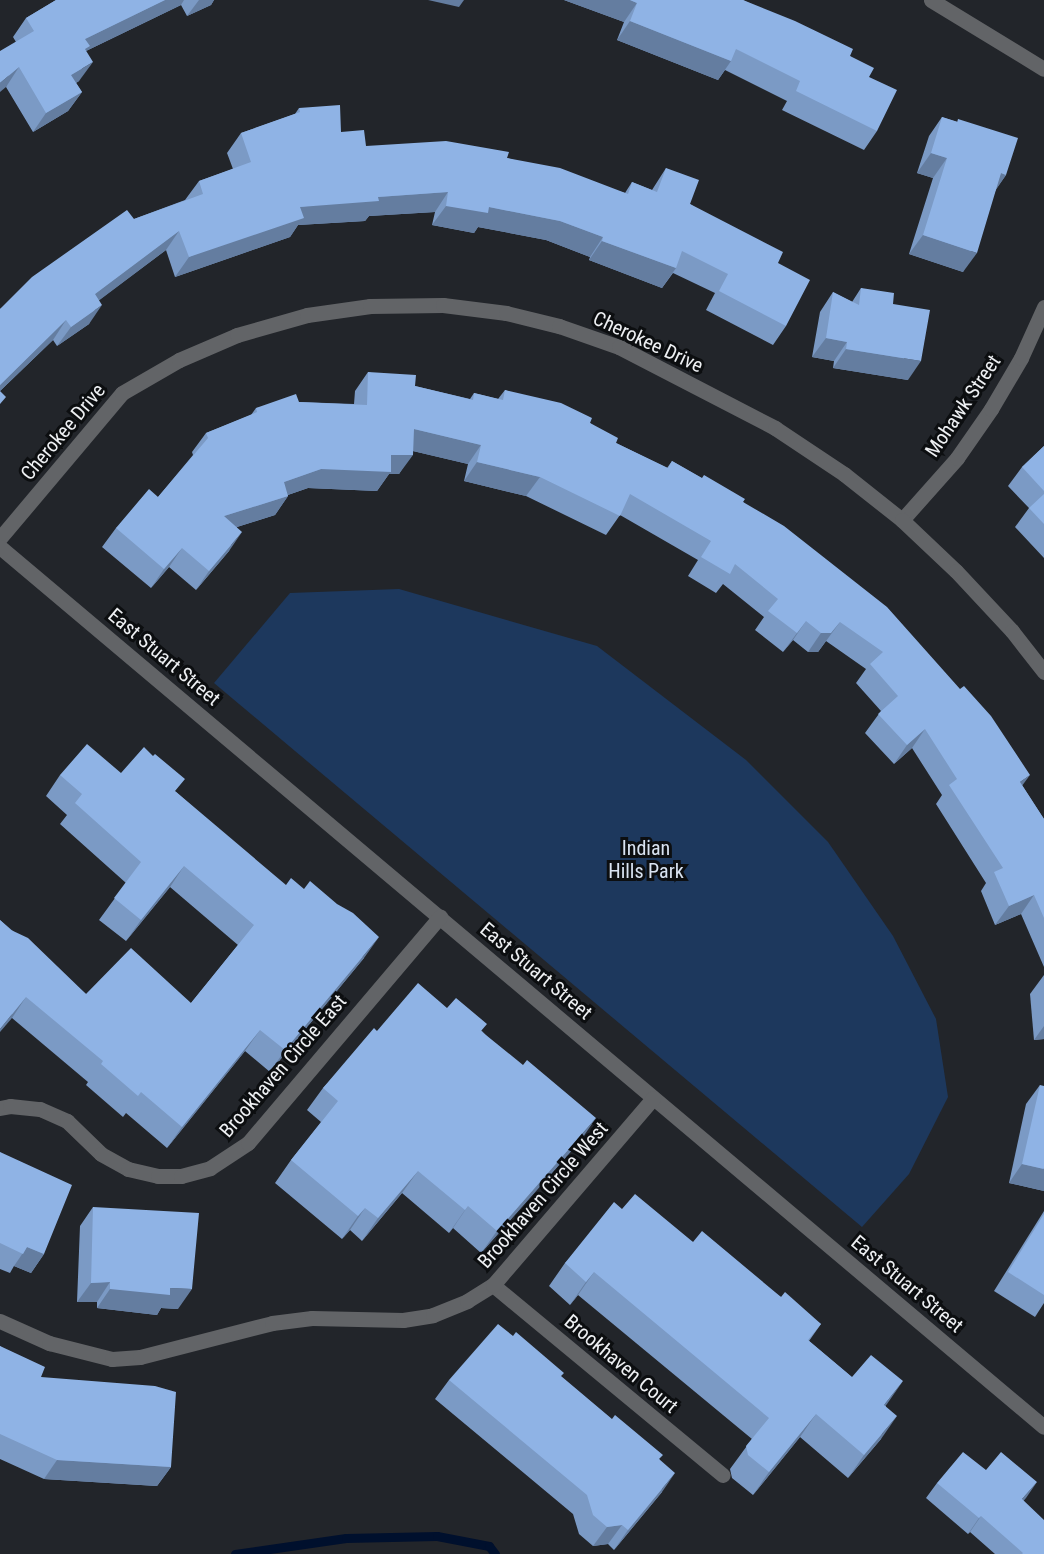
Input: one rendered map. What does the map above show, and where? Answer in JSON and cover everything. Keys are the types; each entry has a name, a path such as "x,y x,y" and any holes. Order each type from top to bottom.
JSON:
{"street":[{"path":"931,0 1044,69"},
{"name":"Cherokee Drive","path":"0,538 122,393 179,360 237,335 307,315 370,306 443,305 506,313 559,326 619,347 774,428 844,474 902,520 957,571 1012,631 1044,672"},
{"name":"Mohawk Street","path":"902,520 957,458 991,409 1021,358 1044,306"},
{"name":"East Stuart Street","path":"0,547 1044,1426"},
{"name":"Brookhaven Circle East","path":"0,1108 10,1106 40,1109 67,1121 101,1154 128,1169 158,1176 181,1176 210,1168 237,1153 248,1143 440,917"},
{"name":"Brookhaven Circle West","path":"0,1321 49,1343 92,1356 112,1359 140,1357 272,1323 312,1318 403,1320 433,1315 467,1302 493,1285 653,1098"},
{"name":"Brookhaven Court","path":"493,1285 723,1475"}],"green space":[{"name":"Indian Hills Park","path":"399,589 597,646 746,760 828,842 893,936 936,1019 948,1097 909,1174 862,1227 214,683 290,593"}],"building":[{"path":"56,0 165,0 85,39 90,46 85,49 93,62 71,75 82,92 46,113 19,67 0,83 0,51 34,31 26,18"},
{"path":"630,0 743,0 795,21 853,49 850,56 874,68 869,77 897,90 877,131 796,91 800,81 736,49 731,61 630,21 637,3"},
{"path":"340,105 341,132 364,130 366,146 446,141 509,152 507,158 560,168 628,194 632,182 657,192 666,168 699,180 690,204 783,252 778,263 810,280 786,326 719,291 728,274 682,251 676,268 602,241 603,237 560,221 489,207 488,213 446,206 448,192 378,197 379,201 300,207 304,218 189,257 179,231 95,294 102,305 71,327 66,320 0,385 0,309 32,277 127,210 134,219 203,194 199,181 251,162 241,133 300,112 299,108"},
{"path":"942,117 958,122 958,119 1018,138 1006,175 1001,173 977,253 923,235 947,158 931,153"},
{"path":"861,288 894,293 893,304 930,310 921,361 846,349 847,342 826,338 833,292 859,305"},
{"path":"368,372 416,375 415,386 473,400 474,393 503,400 505,390 561,403 592,418 590,423 618,438 616,443 668,468 672,461 702,478 704,475 745,499 743,502 784,526 887,607 960,689 964,686 991,716 1030,775 1020,782 1044,819 1044,918 1034,895 1009,906 994,872 1003,868 949,785 957,779 925,729 907,745 878,714 898,696 870,664 883,652 840,622 831,633 821,633 806,621 797,633 768,611 778,599 735,564 730,574 701,557 711,541 630,494 620,516 540,477 477,462 481,445 414,429 413,455 391,455 391,472 321,469 284,482 288,496 224,516 242,532 209,571 182,548 164,569 116,528 149,489 158,497 208,438 206,433 257,412 256,408 296,394 299,402 367,405"},
{"path":"0,391 6,397 0,404"},
{"path":"1044,446 1044,491 1022,467"},
{"path":"1044,494 1044,524 1029,508"},
{"path":"87,744 121,773 144,747 153,756 155,754 185,779 175,791 286,885 291,878 304,889 310,881 337,904 353,913 379,937 285,1050 260,1030 182,1127 141,1092 138,1096 101,1064 103,1061 26,997 0,1029 0,920 11,930 28,938 86,994 131,948 191,1003 254,925 184,866 141,920 114,898 141,862 75,803 82,794 60,775"},
{"path":"418,983 447,1008 456,998 487,1024 481,1031 523,1065 527,1060 596,1118 497,1231 468,1206 465,1210 418,1171 378,1218 365,1208 358,1216 291,1160 338,1101 323,1088 374,1028 377,1031"},
{"path":"1040,1085 1044,1086 1044,1169 1022,1164"},
{"path":"0,1152 72,1185 44,1254 27,1247 23,1254 0,1243"},
{"path":"635,1194 693,1242 702,1231 781,1297 785,1292 821,1324 808,1340 852,1377 871,1355 903,1381 884,1405 897,1416 864,1455 816,1414 769,1472 748,1455 746,1446 769,1418 594,1272 586,1282 565,1263 614,1202 622,1209"},
{"path":"93,1207 199,1213 192,1289 170,1288 170,1295 110,1289 110,1282 91,1283"},
{"path":"1044,1214 1044,1295 1008,1272"},
{"path":"498,1324 513,1336 516,1332 564,1373 561,1376 612,1419 615,1415 663,1455 659,1459 675,1473 628,1530 622,1525 607,1527 593,1515 587,1495 449,1380"},
{"path":"0,1346 45,1367 41,1377 155,1386 176,1392 171,1467 57,1460 0,1434"},
{"path":"963,1452 986,1470 1001,1452 1037,1482 1022,1499 1044,1520 1044,1554 1022,1554 981,1516 979,1518 937,1483"}],"waterway":[{"path":"235,1554 346,1538 437,1536 489,1546 495,1554"}]}
